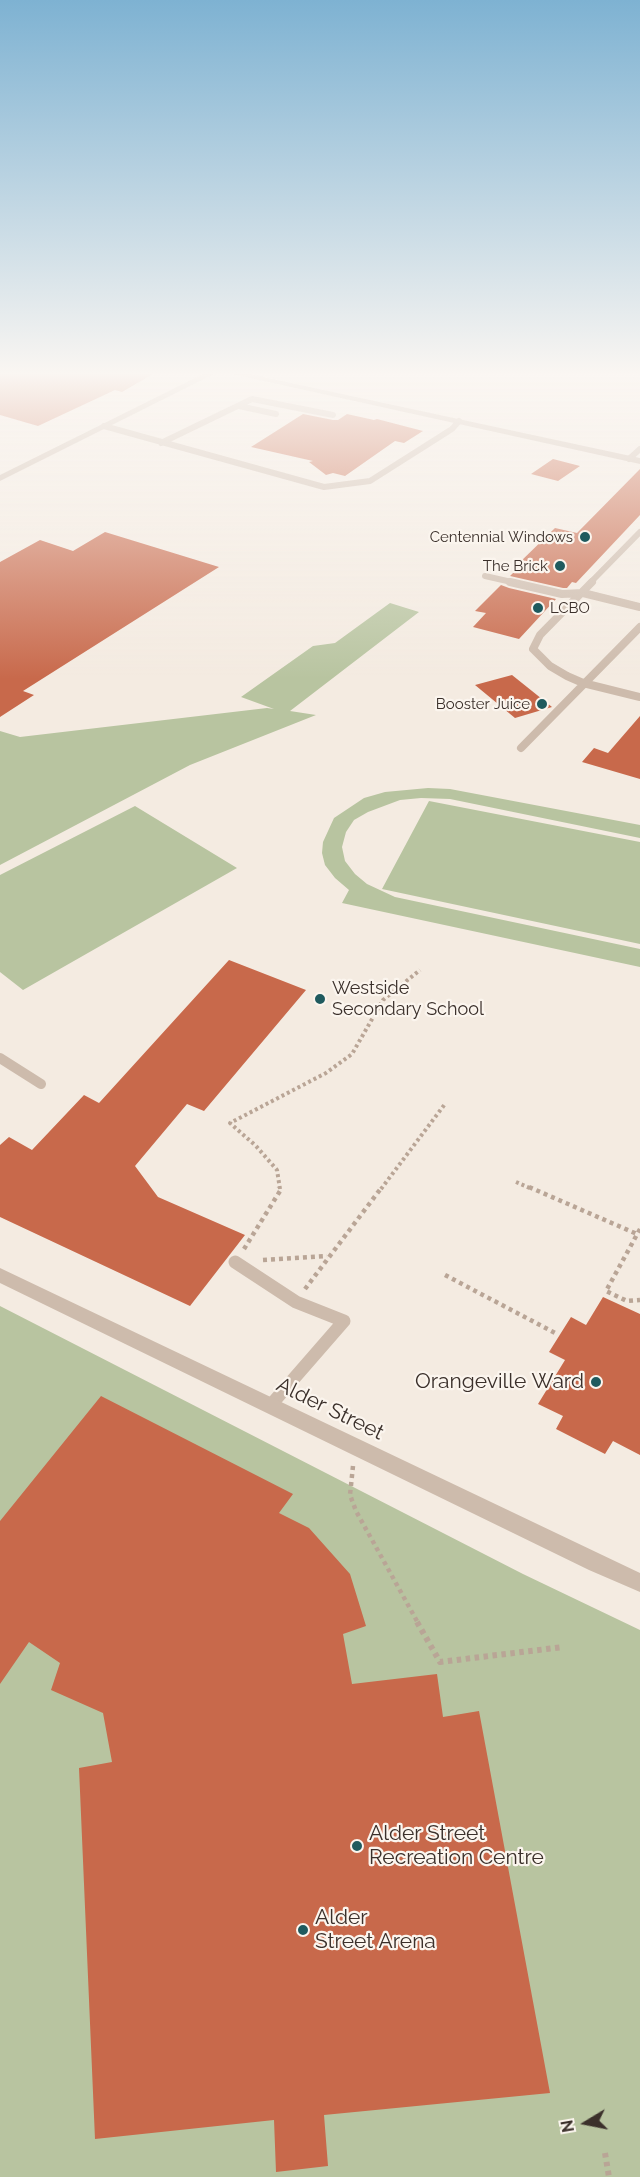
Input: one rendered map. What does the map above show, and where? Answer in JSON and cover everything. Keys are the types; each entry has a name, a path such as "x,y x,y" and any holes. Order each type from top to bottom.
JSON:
{"street":[{"name":"Alder Street","path":"0,1275 640,1583"}],"lane":[{"path":"285,476 324,486 370,482 380,476"},
{"path":"640,532 540,635 533,648 550,666 583,683 640,697"},
{"path":"485,576 562,594 583,593 640,607"},
{"path":"521,748 640,627"},
{"path":"0,1058 41,1084"},
{"path":"235,1262 296,1302 344,1321 270,1406"}],"path":[{"path":"235,1262 280,1191 277,1170 256,1146 230,1123 326,1073 352,1054 383,1000 420,970"},
{"path":"296,1302 328,1256 445,1104"},
{"path":"516,1182 639,1232 606,1291 627,1301 640,1300"},
{"path":"235,1262 328,1256"},
{"path":"445,1275 557,1334"},
{"path":"356,1448 350,1495 356,1511 440,1662 563,1647"},
{"path":"605,2153 609,2177"}],"green space":[{"path":"390,603 419,612 290,711 316,715 190,765 0,865 0,731 20,737 274,709 241,697 313,646 335,643"},
{"path":"428,788 450,789 640,825 640,838 450,799 400,800 354,820 346,832 342,847 345,861 355,874 367,884 395,897 640,949 640,967 342,903 349,890 325,865 322,853 323,842 334,818 364,798 385,792"},
{"path":"429,801 640,842 640,944 382,889"},
{"path":"135,806 237,868 23,990 0,972 0,875"},
{"path":"0,1306 523,1574 640,1630 640,2177 0,2177"}],"building":[{"path":"537,476 566,476 558,481"},
{"path":"634,476 640,476 640,515 576,583 572,582 567,588 563,588 510,576 517,569 515,569 518,564 555,528 577,533"},
{"path":"105,532 219,567 23,691 34,695 0,717 0,562 40,540 73,551"},
{"path":"501,585 556,599 519,639 473,627 486,613 475,611"},
{"path":"512,675 552,707 515,718 475,685"},
{"path":"640,716 640,779 582,762 594,748 608,753"},
{"path":"229,960 306,990 204,1111 187,1104 135,1166 158,1197 245,1235 190,1306 0,1217 0,1145 9,1137 32,1150 84,1095 99,1103"},
{"name":"Orangeville Ward","path":"603,1297 640,1314 640,1455 613,1441 605,1454 556,1429 563,1416 538,1404 565,1360 549,1352 571,1317 586,1325"},
{"name":"Alder Street Arena","path":"101,1396 293,1494 279,1513 309,1528 350,1574 366,1626 343,1634 352,1684 437,1674 443,1717 479,1711 550,2093 324,2115 328,2166 276,2172 274,2120 95,2139 79,1768 112,1762 103,1713 51,1690 60,1663 29,1642 0,1684 0,1521"}],"place":[{"name":"Centennial Windows","path":"585,537"},
{"name":"The Brick","path":"560,566"},
{"name":"LCBO","path":"538,608"},
{"name":"Booster Juice","path":"542,704"},
{"name":"Westside Secondary School","path":"320,999"},
{"name":"Orangeville Ward","path":"596,1382"},
{"name":"Alder Street Recreation Centre","path":"357,1846"},
{"name":"Alder Street Arena","path":"303,1930"}]}
